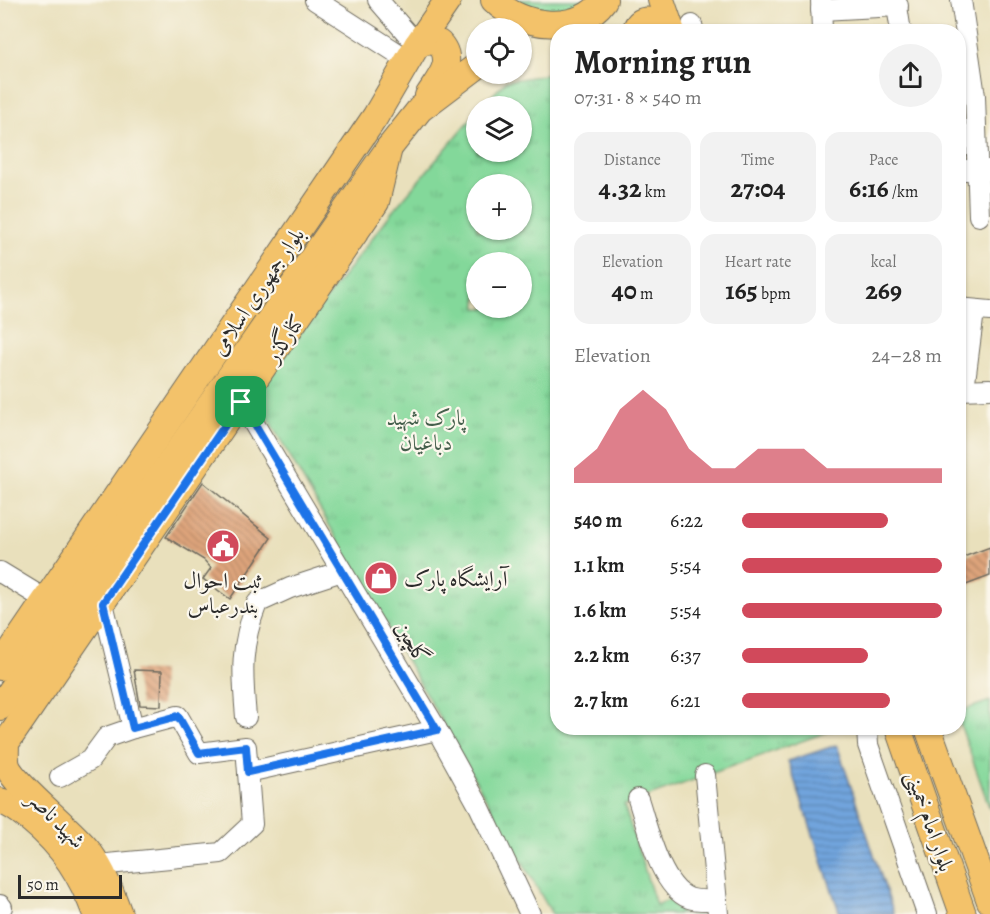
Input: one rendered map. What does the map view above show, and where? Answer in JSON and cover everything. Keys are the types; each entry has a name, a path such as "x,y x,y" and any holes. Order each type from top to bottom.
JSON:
{"main road":[{"name":"بلوار جمهوری اسلامی","path":"0,667 375,117 412,52 448,0"},
{"path":"494,0 517,18 550,28"},
{"path":"562,24 591,14 604,0"},
{"path":"661,0 682,24"},
{"path":"638,24 645,20 652,21 654,24"},
{"path":"412,52 422,42 439,43 445,50 447,61 420,110"},
{"name":"بلوار جمهوری اسلامی","path":"0,707 389,148 420,110 466,74"},
{"name":"کنارگذر","path":"37,697 376,202 389,148"},
{"path":"37,697 54,628"},
{"name":"شهید ناصر","path":"37,697 6,743 7,766 15,778 78,838 98,865 119,914"},
{"name":"بلوار امام خمینی","path":"900,735 963,914"},
{"name":"بلوار امام خمینی","path":"931,735 990,901"},
{"name":"شهید ناصر","path":"0,801 25,815 67,854 78,871 96,914"}],"street":[{"path":"315,0 412,52"},
{"path":"378,0 412,52"},
{"path":"960,0 961,24"},
{"path":"822,24 821,5 897,3 900,24"},
{"path":"966,62 982,95 985,171 979,216"},
{"path":"966,170 985,171"},
{"path":"966,359 974,310"},
{"path":"966,389 990,389"},
{"name":"گلچین","path":"241,402 437,730 480,808 530,914"},
{"path":"246,717 243,654 246,631 257,603 290,588 342,571"},
{"path":"0,572 46,600"},
{"path":"103,603 133,728"},
{"path":"60,777 90,760 107,737 178,716 199,753 246,747 252,824 221,853 98,865"},
{"path":"248,772 437,730"},
{"path":"867,735 868,745 927,914"},
{"path":"638,799 655,851 669,881 688,898 718,907 705,775"}],"green space":[{"path":"510,0 590,0 569,10 550,12"},
{"name":"پارک شهید دباغیان","path":"550,74 550,735 819,735 624,805 656,905 669,900 683,914 552,914 254,394 392,212 466,125 466,162 532,162 532,96 492,96 503,84 532,84 532,77"},
{"path":"990,701 990,809 964,735 966,735 966,709"},
{"path":"708,912 708,914 683,914"}],"water":[{"path":"837,745 894,914 840,914 788,761"}],"building":[{"name":"ثبت احوال بندرعباس","path":"203,482 271,538 230,599 203,579 211,568 204,560 166,537"},
{"path":"990,547 990,576 966,585 966,556"},
{"path":"134,670 162,671 161,706 140,705"}],"place":[{"name":"ثبت احوال بندرعباس","path":"223,546"},
{"name":"آرایشگاه پارک","path":"381,578"}],"route":[{"path":"241,402 437,730 248,772 246,747 199,753 178,716 133,728 103,603 241,402"}]}
